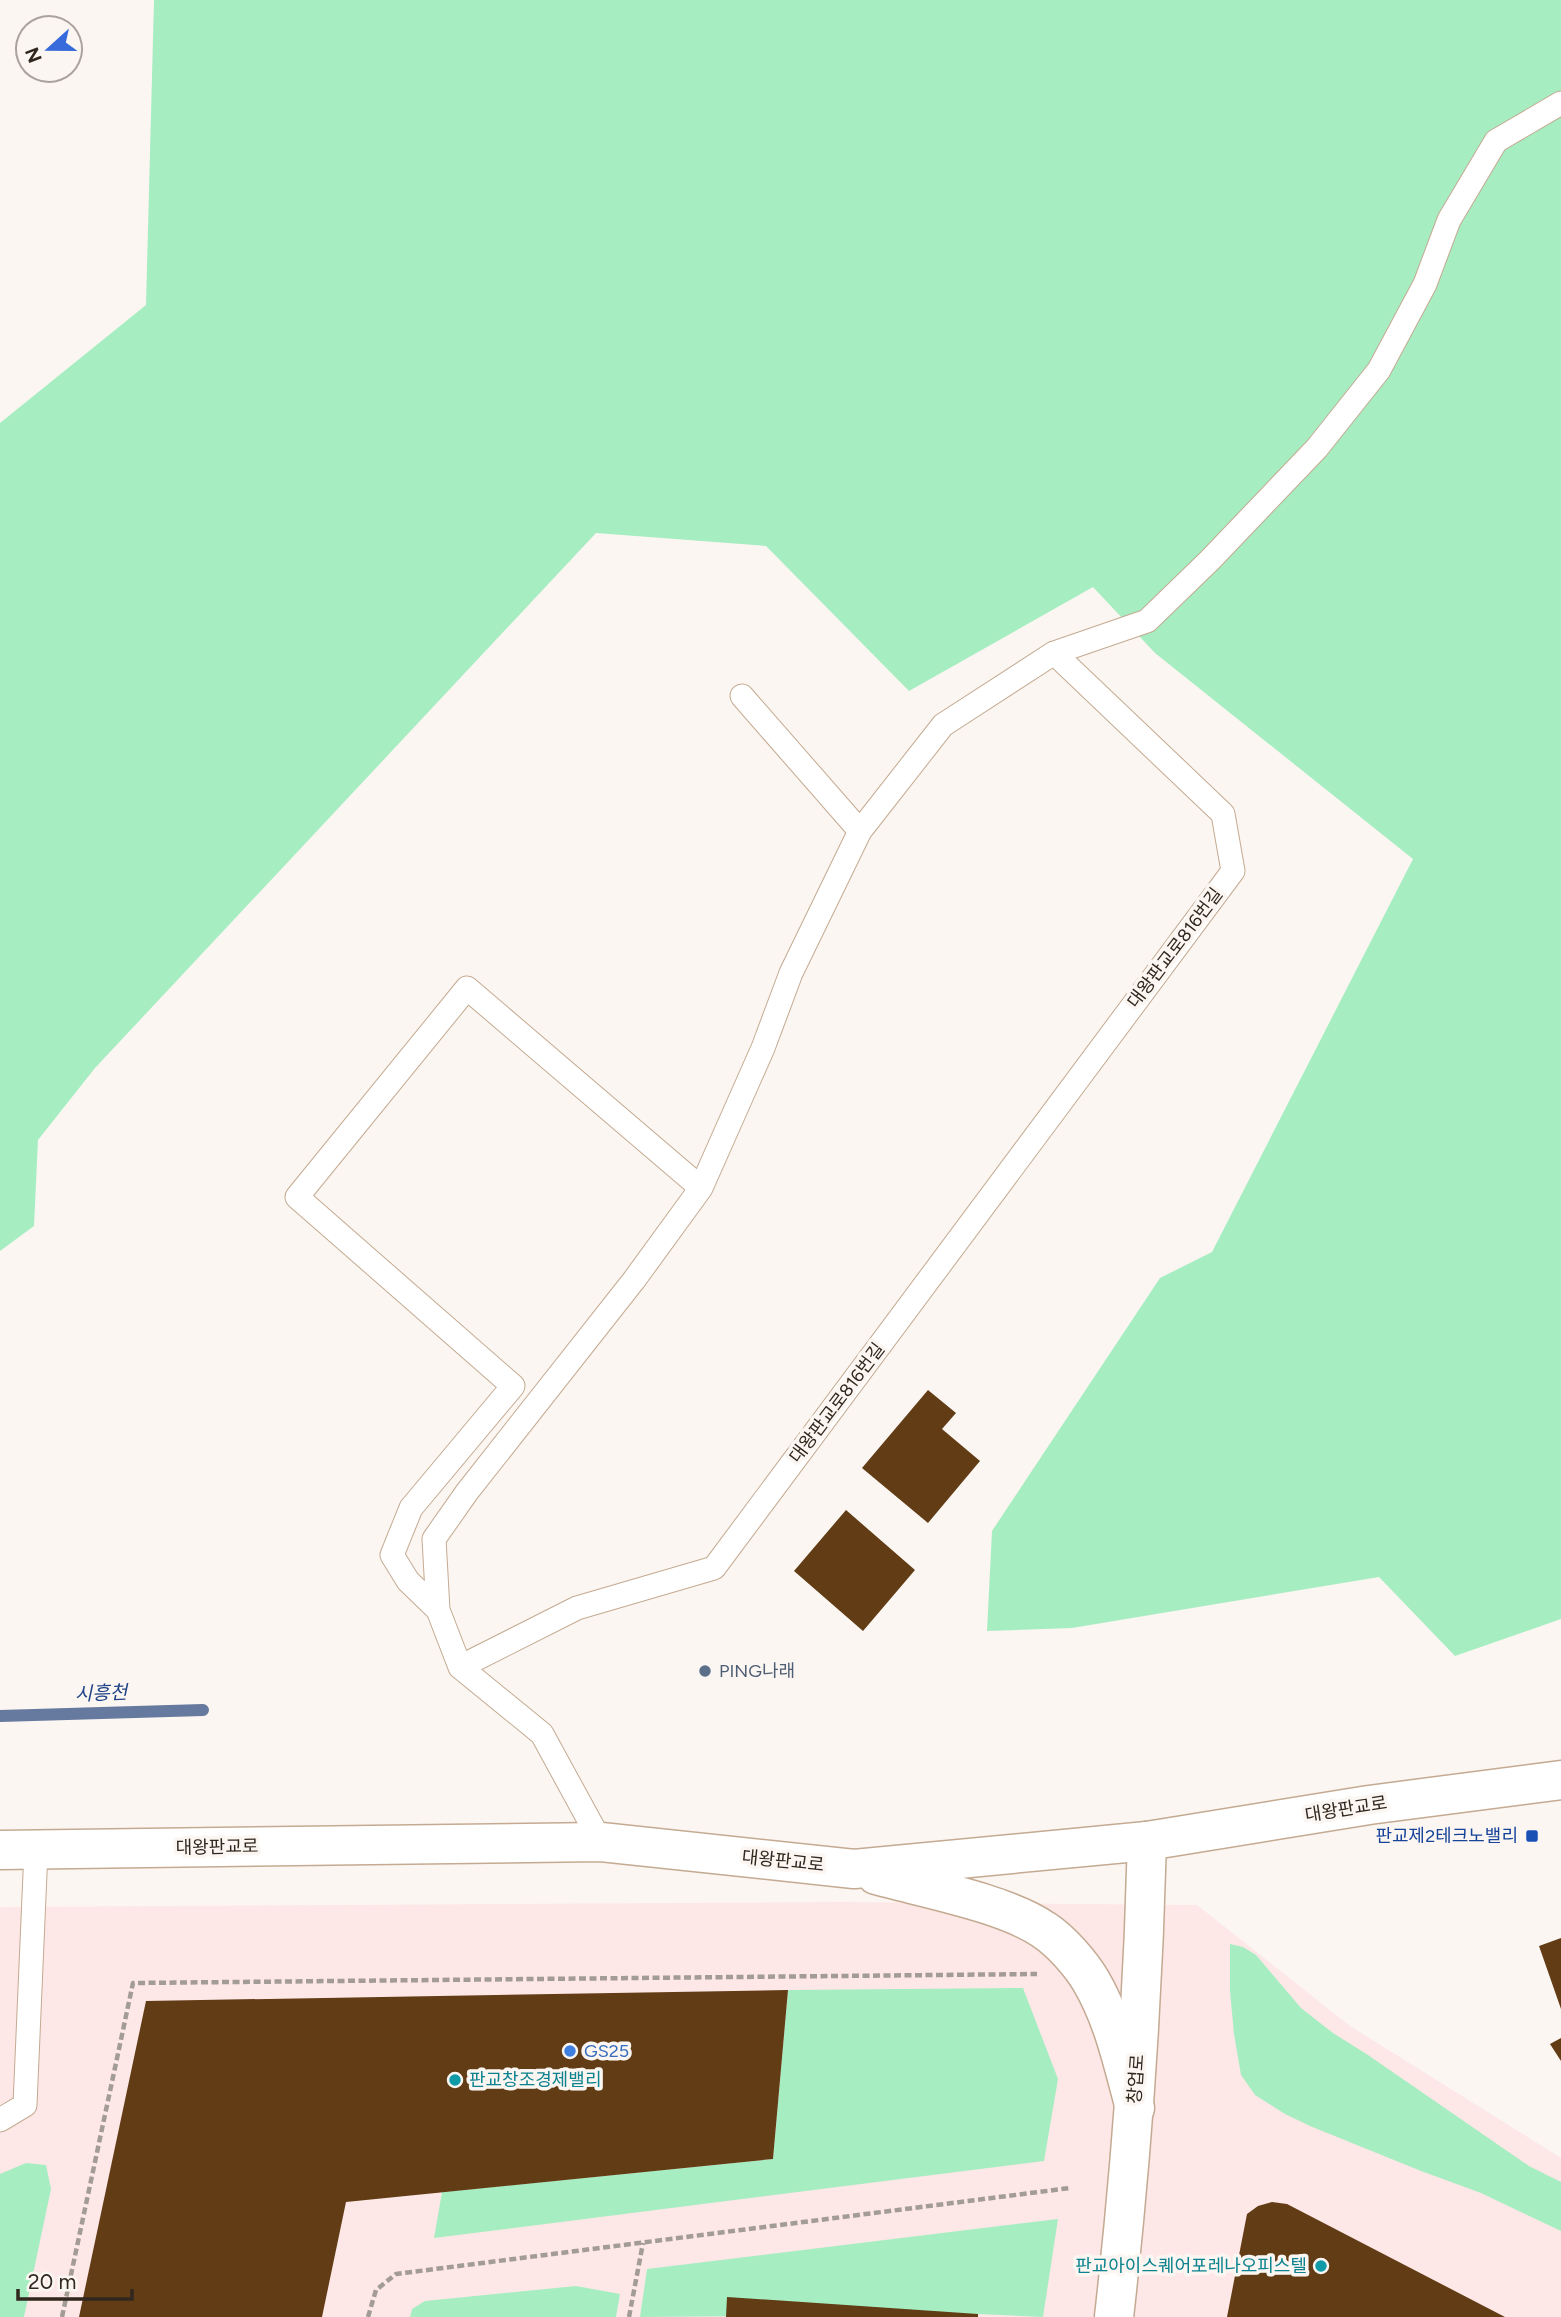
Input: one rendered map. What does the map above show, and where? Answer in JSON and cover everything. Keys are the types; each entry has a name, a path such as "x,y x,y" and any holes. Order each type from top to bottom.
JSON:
{"main road":[{"name":"대왕판교로","path":"18,1850 601,1842 854,1869 1147,1841 1368,1805 1561,1780"},
{"name":"창업로","path":"1114,2317 1135,2108 1147,1841"},
{"path":"854,1869 975,1902 1017,1916 1045,1930 1091,1979 1112,2025 1135,2108"}],"lane":[{"path":"601,1842 542,1734 460,1667 438,1610 434,1539 467,1492 702,1188 763,1048 791,973 860,831 943,725 1054,653 1147,621 1210,560 1317,448 1378,370 1425,284 1449,220 1496,141 1561,103"},
{"name":"대왕판교로816번길","path":"460,1667 577,1608 714,1568 1233,871 1223,814 1054,653"},
{"path":"742,696 860,831"},
{"path":"438,1610 408,1581 392,1555 411,1508 513,1386 297,1197 467,988 702,1188"},
{"path":"0,2120 25,2105 18,1850"}],"path":[{"path":"62,2317 133,1983 1046,1974"},
{"path":"369,2317 376,2290 397,2274 1070,2188"},
{"path":"629,2317 643,2243"}],"shaded area":[{"path":"840,1902 1197,1905 1350,2026 1561,2158 1561,2317 0,2317 0,1907"}],"green space":[{"path":"154,0 1561,0 1561,1619 1455,1656 1379,1577 1072,1628 987,1631 992,1531 1160,1278 1212,1252 1413,859 1155,653 1093,587 909,691 766,546 596,533 95,1068 38,1140 34,1226 0,1251 0,423 146,305"},
{"path":"1230,1944 1243,1947 1256,1955 1301,2008 1333,2033 1529,2166 1561,2182 1561,2231 1481,2193 1310,2126 1255,2095 1241,2075 1234,2034"},
{"path":"1023,1988 1058,2079 1044,2161 434,2238 442,2192 773,2159 788,1990"},
{"path":"26,2163 46,2165 51,2189 24,2317 0,2317 0,2174"},
{"path":"1058,2219 1043,2317 978,2314 640,2317 647,2269"},
{"path":"576,2286 620,2294 616,2317 410,2317 412,2309 425,2301"}],"building":[{"path":"928,1390 956,1413 942,1429 980,1461 928,1523 862,1468"},
{"path":"846,1510 915,1570 863,1631 794,1571"},
{"path":"1561,1938 1561,2009 1539,1946"},
{"name":"판교창조경제밸리","path":"788,1990 773,2159 346,2202 322,2317 79,2317 146,2001"},
{"path":"1561,2038 1561,2061 1550,2044"},
{"name":"판교아이스퀘어포레나오피스텔","path":"1272,2202 1287,2204 1505,2317 1227,2317 1247,2214 1258,2206"},
{"path":"727,2297 978,2314 978,2317 726,2317"}],"waterway":[{"name":"시흥천","path":"0,1716 203,1710"}],"place":[{"name":"PING나래","path":"705,1671"},
{"name":"판교제2테크노밸리","path":"1532,1836"},
{"name":"GS25","path":"570,2051"},
{"name":"판교창조경제밸리","path":"455,2080"},
{"name":"판교아이스퀘어포레나오피스텔","path":"1321,2266"}]}
